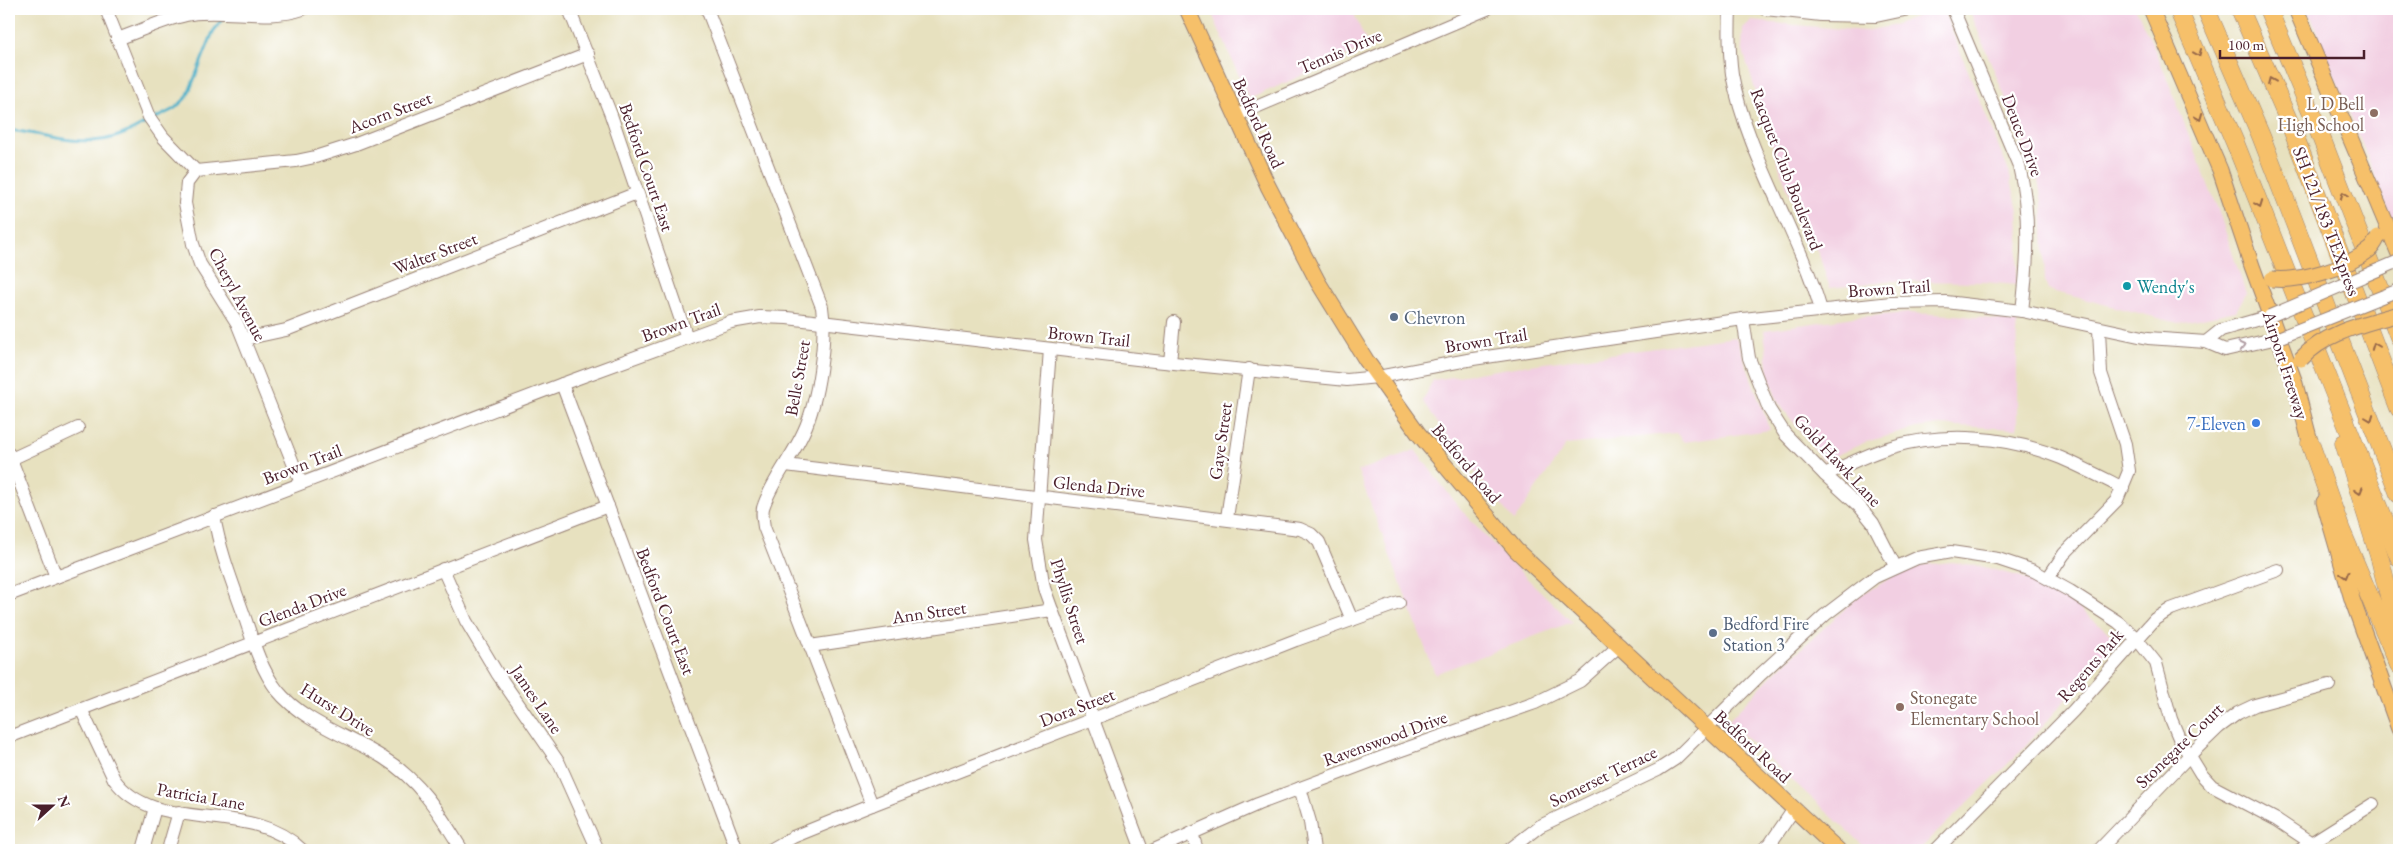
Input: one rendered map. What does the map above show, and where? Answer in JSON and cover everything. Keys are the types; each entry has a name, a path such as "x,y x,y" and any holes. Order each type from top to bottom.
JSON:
{"highway":[{"name":"Airport Freeway","path":"2178,9 2236,145 2337,396 2399,557"},
{"name":"SH 121/183 TEXpress","path":"2206,9 2260,136 2399,494"},
{"name":"SH 121/183 TEXpress","path":"2240,9 2290,124 2399,408"},
{"path":"2268,9 2312,114 2399,337"},
{"path":"2337,396 2339,428 2380,559 2392,635 2399,665"},
{"path":"2310,443 2341,530 2392,635"}],"main road":[{"name":"Bedford Road","path":"1187,9 1268,186 1318,282 1378,377 1418,433 1516,550 1838,850"},
{"name":"Airport Freeway","path":"2151,9 2220,170 2252,266 2294,380 2343,571 2399,729"},
{"path":"2296,9 2399,254"},
{"path":"2252,266 2261,275 2285,281 2331,270 2370,249 2378,237 2382,214"},
{"path":"2294,380 2301,359 2310,348 2353,326 2395,315 2399,316"}],"street":[{"path":"106,9 154,125 196,171"},
{"path":"117,39 190,14 236,12 281,14 303,9"},
{"name":"Bedford Court East","path":"569,9 588,54 687,338"},
{"name":"Belle Street","path":"707,9 822,307 823,322 819,375 813,404 804,430 763,506 762,517 764,527 872,805"},
{"name":"Tennis Drive","path":"1235,116 1487,9"},
{"name":"Racquet Club Boulevard","path":"1730,9 1728,44 1741,106 1765,170 1802,256 1821,310"},
{"path":"1765,9 1821,15 1867,16 1908,9"},
{"name":"Deuce Drive","path":"1953,9 2018,166 2024,186 2028,235 2022,311"},
{"name":"Acorn Street","path":"196,171 296,161 315,157 356,144 588,54"},
{"name":"Cheryl Avenue","path":"196,171 187,183 185,203 193,244 200,264 237,323 301,483"},
{"name":"Walter Street","path":"244,339 286,330 637,193"},
{"path":"2206,342 2221,330 2270,316 2399,261"},
{"name":"Brown Trail","path":"9,596 562,384 731,322 760,317 823,322 1050,349 1347,380 1378,377 1473,359 1743,319 1891,304 1946,302 2022,311 2100,329 2166,341 2206,342 2225,350 2278,338 2399,290"},
{"name":"Gold Hawk Lane","path":"1743,319 1749,358 1762,395 1785,434 1860,507 1873,523 1895,566"},
{"path":"1170,362 1174,322"},
{"path":"2048,578 2064,554 2117,500 2129,471 2125,444 2101,373 2100,329"},
{"name":"Phyllis Street","path":"1050,349 1039,497 1037,556 1052,610 1142,850"},
{"name":"Gaye Street","path":"1227,518 1249,370"},
{"name":"Bedford Court East","path":"562,384 737,850"},
{"path":"56,577 9,458 78,428"},
{"path":"1825,475 1890,448 1929,441 1968,438 2008,442 2039,450 2061,458 2123,488"},
{"name":"Glenda Drive","path":"786,465 1039,497 1227,518 1300,529 1311,534 1324,550 1352,620"},
{"name":"Glenda Drive","path":"9,737 608,506"},
{"name":"Hurst Drive","path":"214,516 219,544 253,642 263,667 278,690 297,708 382,757 418,784 434,805 462,850"},
{"name":"Somerset Terrace","path":"1509,850 1540,826 1658,770 1688,748 1706,728 1825,615 1875,577 1895,566 1932,554 1951,552 1998,559 2048,578 2118,622 2136,638 2156,663 2171,719 2189,756 2212,786 2264,812 2316,847"},
{"name":"James Lane","path":"443,569 475,636 558,763 598,850"},
{"name":"Regents Park","path":"1936,850 2073,711 2136,638 2155,619 2172,609 2278,570"},
{"name":"Dora Street","path":"770,850 793,837 872,805 1399,603"},
{"name":"Ann Street","path":"810,646 1052,610"},
{"name":"Ravenswood Drive","path":"1154,850 1300,788 1553,695 1580,681 1620,646"},
{"name":"Stonegate Court","path":"2098,850 2189,756 2219,727 2238,713 2255,705 2329,685"},
{"name":"Patricia Lane","path":"81,709 102,756 122,789 138,801 156,808 251,822 275,830 302,850"},
{"path":"1300,788 1310,822 1314,850"},
{"path":"2300,850 2316,847 2373,804"},
{"path":"143,850 156,808"},
{"path":"1762,850 1770,844 1794,809"},
{"path":"168,850 179,812"},
{"path":"1192,833 1197,850"}],"shaded area":[{"path":"1210,9 1352,9 1368,46 1249,99"},
{"path":"1936,9 1943,9 2009,172 2018,210 2019,235 2016,285 1984,282 1887,281 1830,288 1819,255 1795,208 1781,172 1742,48 1743,28 1751,21 1865,31 1891,26"},
{"path":"1969,9 2136,9 2159,58 2221,218 2246,293 2236,311 2178,323 2048,290 2045,281 2042,202 2037,175"},
{"name":"L D Bell High School","path":"2308,9 2399,9 2399,229 2391,216"},
{"path":"1908,313 1956,315 2017,322 2017,429 1939,425 1917,428 1866,442 1823,461 1777,401 1769,376 1764,330 1855,317"},
{"path":"1736,337 1770,430 1684,442 1676,433 1566,445 1514,521 1442,430 1423,401 1433,380"},
{"path":"1415,450 1459,507 1505,557 1572,622 1435,674 1358,471"},
{"name":"Stonegate Elementary School","path":"1952,562 1984,567 2022,577 2068,600 2117,639 2017,755 1919,850 1868,850 1728,721 1772,675 1860,595 1891,578 1923,565"}],"waterway":[{"path":"154,119 174,109 187,97 213,32 224,17"},
{"path":"9,130 78,141 90,141 113,137 131,131 148,122"}],"place":[{"name":"L D Bell High School","path":"2374,113"},
{"name":"Wendy's","path":"2127,286"},
{"name":"Chevron","path":"1394,317"},
{"name":"7-Eleven","path":"2256,423"},
{"name":"Bedford Fire Station 3","path":"1713,633"},
{"name":"Stonegate Elementary School","path":"1900,707"}]}
